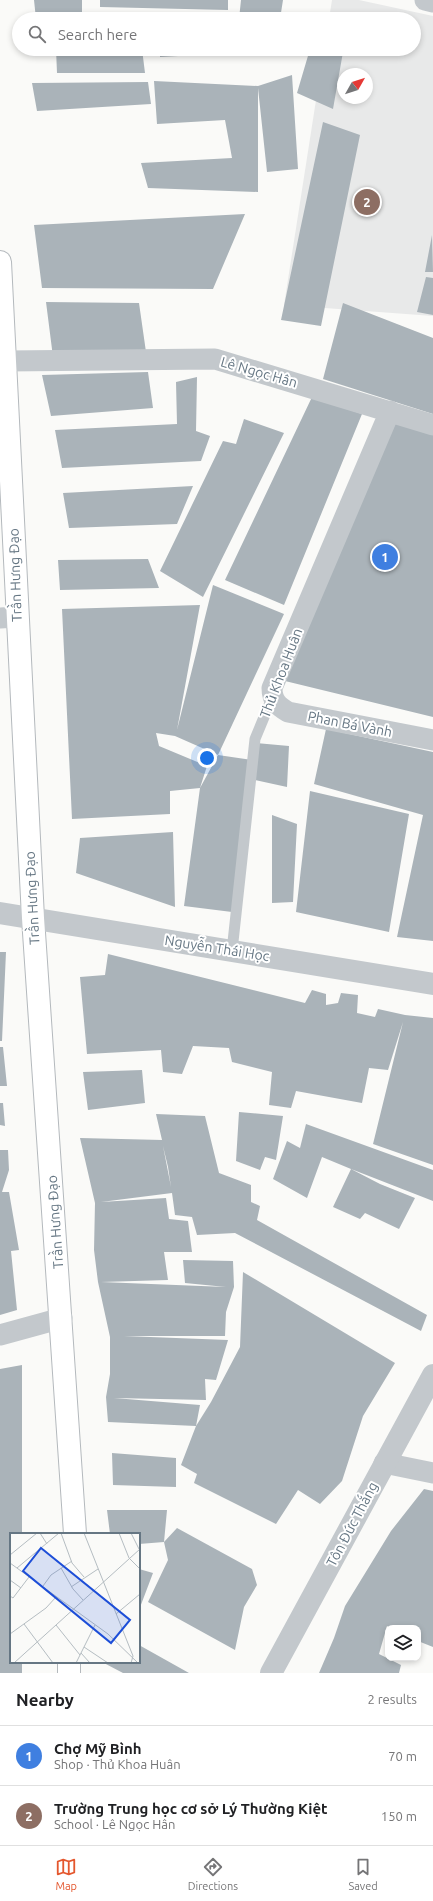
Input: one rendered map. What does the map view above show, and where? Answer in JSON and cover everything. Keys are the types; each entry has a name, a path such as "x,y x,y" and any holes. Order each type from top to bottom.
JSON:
{"highway":[{"name":"Trần Hưng Đạo","path":"0,262 6,361 8,618 33,918 62,1318 75,1533"},
{"path":"69,1673 70,1663"}],"street":[{"path":"425,0 433,2"},
{"name":"Lê Ngọc Hân","path":"6,361 216,359 433,425"},
{"name":"Thủ Khoa Huân","path":"272,698 272,688 390,411"},
{"name":"Phan Bá Vành","path":"272,698 278,706 288,712 433,740"},
{"name":"Nguyễn Thái Học","path":"0,913 433,984"},
{"path":"0,1335 62,1318"},
{"name":"Tôn Đức Thắng","path":"271,1673 433,1375"},
{"path":"384,1463 433,1473"}],"lane":[{"name":"Thủ Khoa Huân","path":"232,951 255,739 272,698"}],"shaded area":[{"path":"332,0 359,0 414,12 330,12"},
{"path":"421,13 433,16 433,316 284,305 323,56 421,56"}],"building":[{"path":"34,0 82,0 82,12 35,12"},
{"path":"100,0 228,0 228,10 100,7"},
{"path":"241,0 283,0 281,12 240,12"},
{"path":"56,56 143,56 145,73 57,73"},
{"path":"308,56 342,56 340,68 337,68 337,86 333,109 297,93"},
{"path":"292,75 298,169 267,172 258,88 258,192 148,188 141,163 232,158 225,120 157,124 154,81 258,86"},
{"path":"148,82 151,104 37,111 32,83"},
{"path":"323,122 360,135 321,326 281,320"},
{"path":"245,214 213,289 42,288 34,225"},
{"path":"432,235 433,272 425,272"},
{"path":"426,277 433,278 433,315 417,312"},
{"path":"46,302 139,303 146,352 53,357"},
{"path":"343,303 433,338 433,414 323,379"},
{"path":"148,372 153,408 51,416 42,375"},
{"path":"197,377 196,431 210,436 201,461 62,468 55,430 177,424 176,382"},
{"path":"312,397 362,414 284,605 225,580"},
{"path":"244,419 284,433 203,597 160,571 223,441 236,444"},
{"path":"395,420 433,433 433,717 285,681"},
{"path":"193,486 177,524 69,528 63,493"},
{"path":"148,559 159,588 60,590 58,560"},
{"path":"213,585 284,614 218,755 175,736 156,733 159,746 207,766 200,788 170,791 170,814 72,819 62,609 200,605 177,730"},
{"path":"326,729 433,752 433,941 397,937 423,815 314,784"},
{"path":"256,743 289,746 287,787 255,780"},
{"path":"218,755 252,760 232,912 184,906 200,788"},
{"path":"310,791 409,814 389,932 296,912"},
{"path":"272,815 297,824 293,902 272,903"},
{"path":"173,832 175,907 76,873 80,838"},
{"path":"0,952 6,952 2,1041 0,1041"},
{"path":"108,954 305,1003 312,990 326,994 326,1005 338,1003 341,993 358,995 357,1013 375,1017 378,1009 405,1015 433,1018 433,1165 373,1144 403,1022 388,1070 369,1068 362,1103 296,1091 291,1108 269,1105 272,1072 232,1062 229,1048 193,1046 182,1074 163,1072 161,1050 87,1054 80,977 105,975"},
{"path":"0,1047 3,1047 7,1086 0,1086"},
{"path":"142,1070 145,1103 88,1110 83,1072"},
{"path":"0,1103 3,1103 5,1126 0,1125"},
{"path":"239,1112 283,1116 276,1160 265,1157 260,1170 236,1161"},
{"path":"156,1114 205,1116 219,1173 251,1185 251,1202 260,1206 257,1220 427,1315 421,1331 235,1233 197,1235 192,1217 175,1215 172,1193 101,1202 166,1198 169,1219 188,1221 192,1252 164,1252 168,1280 101,1282 226,1287 185,1283 183,1260 233,1261 234,1287 226,1312 225,1336 124,1336 228,1340 216,1380 205,1379 206,1400 114,1398 200,1405 196,1426 108,1422 106,1397 110,1374 110,1337 98,1282 94,1250 95,1203 80,1138 162,1140","holes":["163,1146 168,1167 171,1187"]},
{"path":"306,1124 433,1170 433,1201 322,1157 307,1198 273,1179 287,1141 300,1148"},
{"path":"0,1150 8,1150 9,1170 2,1192 9,1192 19,1250 11,1251 17,1310 0,1315"},
{"path":"351,1169 380,1184 415,1198 399,1229 365,1213 360,1219 333,1207"},
{"path":"243,1272 395,1363 363,1416 342,1481 320,1504 298,1490 276,1524 194,1483 197,1474 181,1465 196,1426 211,1402 240,1347"},
{"path":"22,1365 22,1533 10,1533 10,1663 22,1663 22,1673 0,1673 0,1369"},
{"path":"112,1453 176,1458 176,1487 113,1485"},
{"path":"424,1489 433,1491 433,1647 421,1642 421,1625 385,1625 385,1633 379,1654 385,1657 385,1661 393,1661 401,1665 399,1673 319,1673 334,1638 345,1606 391,1531"},
{"path":"107,1510 167,1510 164,1542 140,1544 140,1533 110,1533"},
{"path":"177,1528 252,1569 257,1585 244,1607 235,1650 148,1602 168,1560 164,1542"},
{"path":"140,1569 153,1573 140,1607"},
{"path":"140,1646 189,1673 123,1673 104,1663 140,1663"}],"place":[{"name":"Trường Trung học cơ sở Lý Thường Kiệt","path":"367,202"},
{"name":"Chợ Mỹ Bình","path":"385,557"}]}
